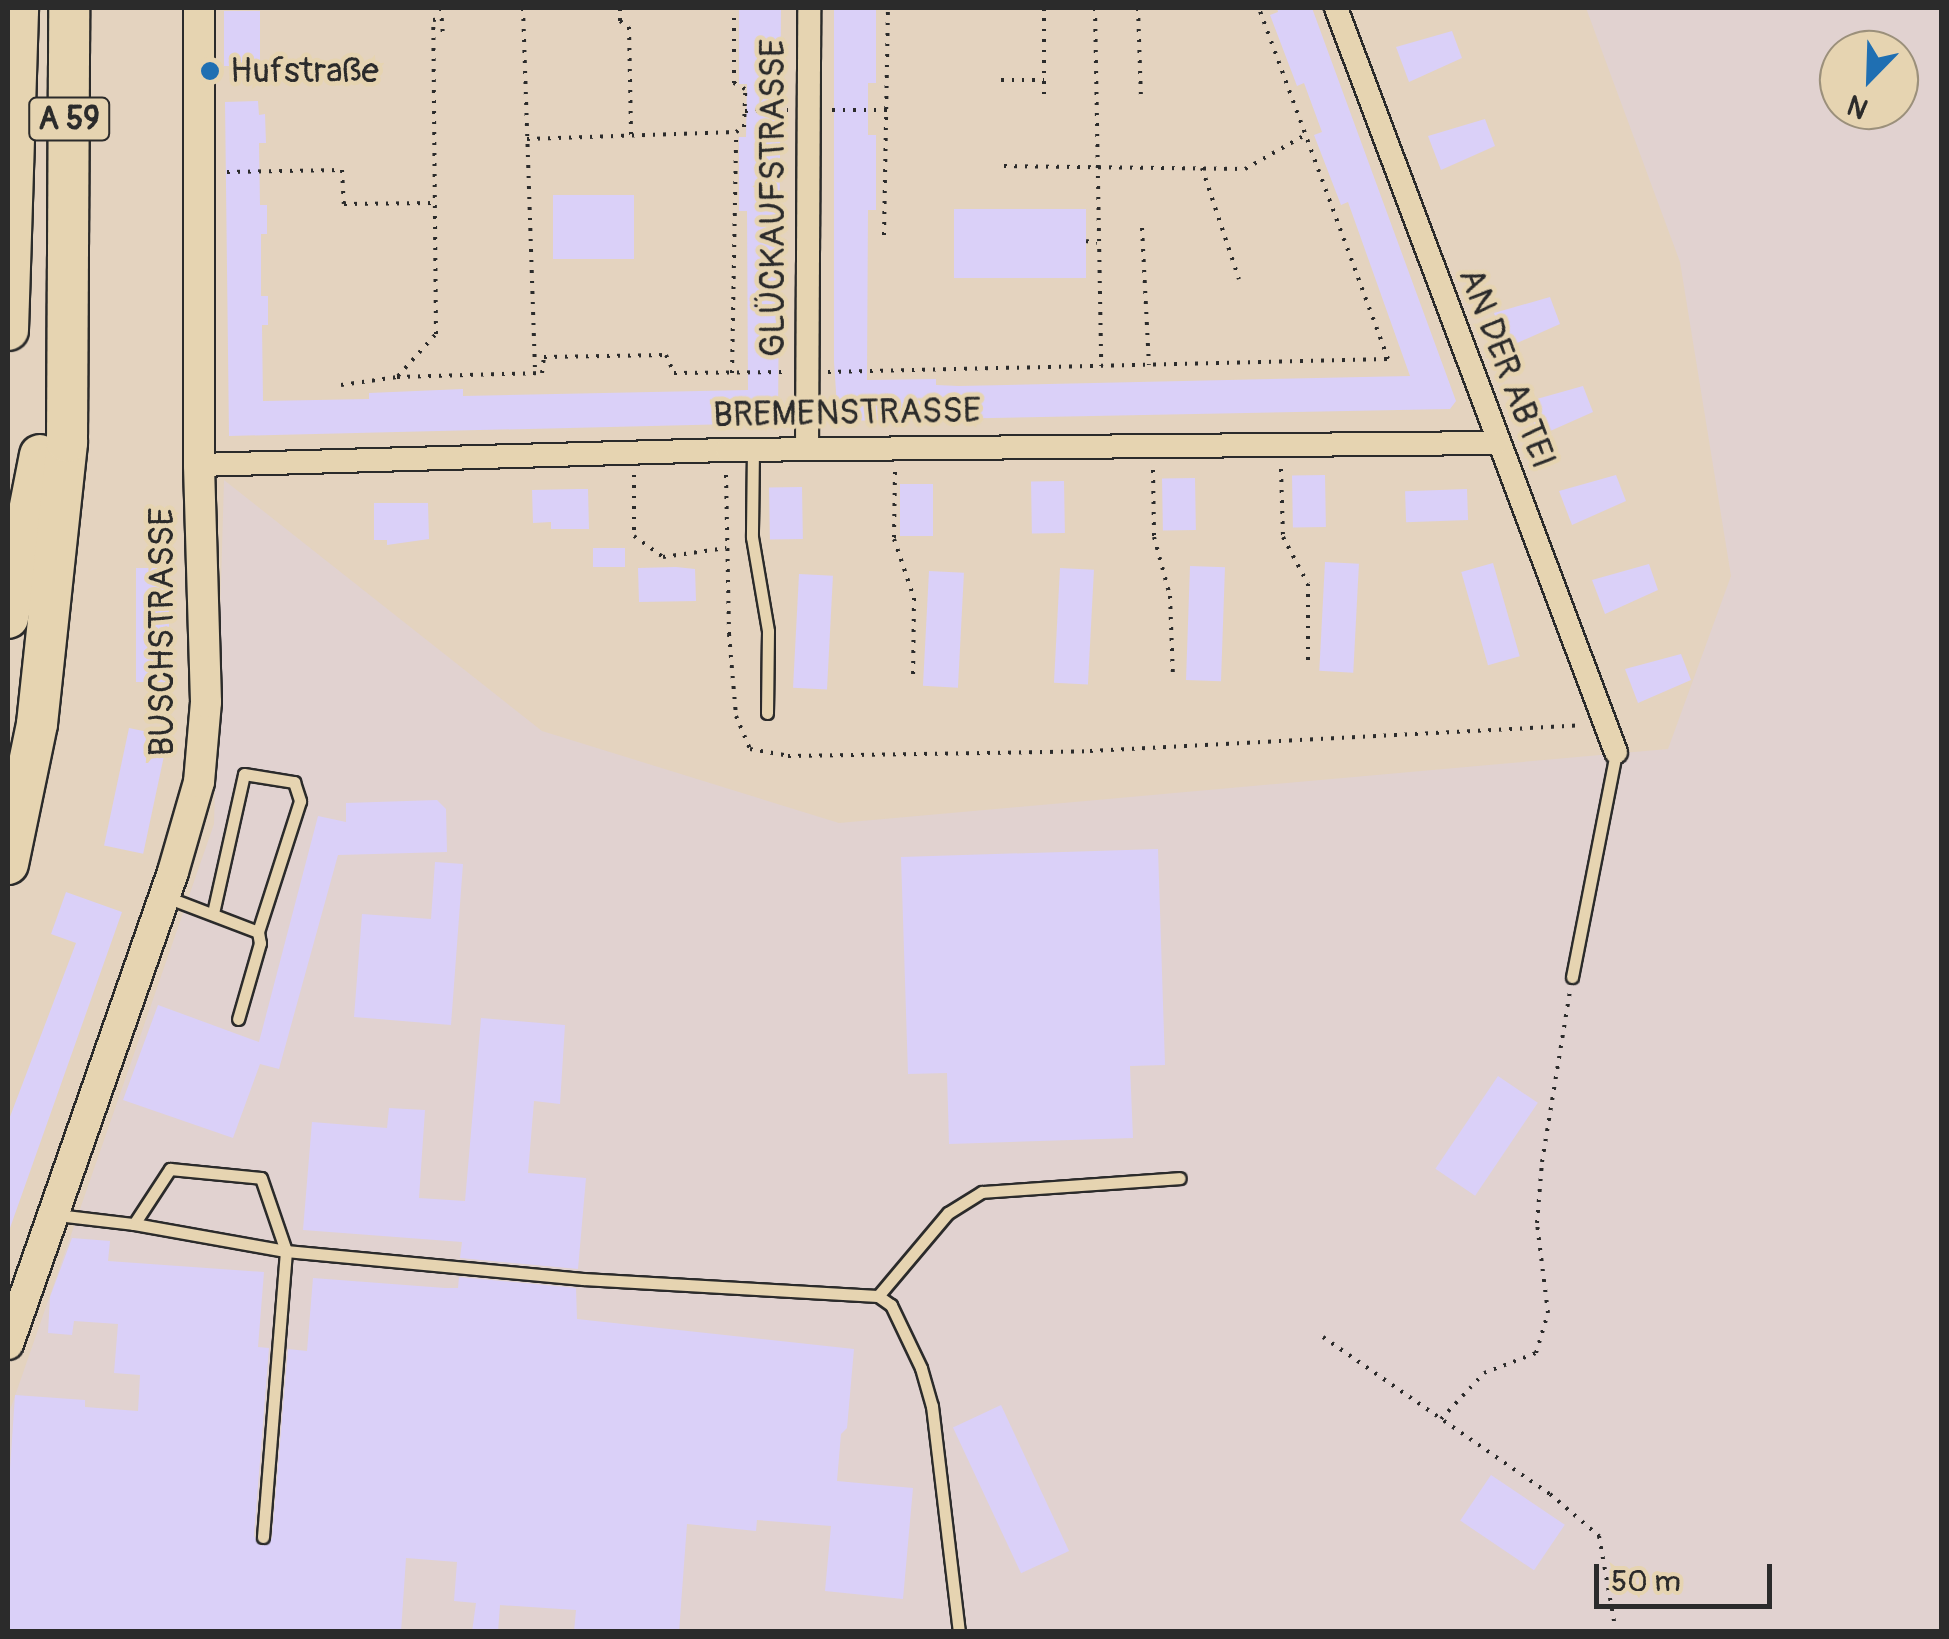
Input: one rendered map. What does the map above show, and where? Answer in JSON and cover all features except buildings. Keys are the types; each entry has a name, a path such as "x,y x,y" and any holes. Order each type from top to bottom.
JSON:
{"highway":[{"name":"A 59","path":"8,330 18,8"},
{"name":"A 59","path":"8,618 35,498 64,231 69,8"},
{"path":"8,864 37,724 65,460 64,231"}],"street":[{"name":"BUSCHSTRASSE","path":"8,1344 164,896 199,782 204,718 199,465 199,8"},
{"name":"GLÜCKAUFSTRASSE","path":"806,448 809,8"},
{"name":"AN DER ABTEI","path":"1336,8 1496,443 1616,752"},
{"name":"BREMENSTRASSE","path":"199,465 806,448 1496,443"}],"lane":[{"path":"753,450 752,536 768,631 767,713"},
{"path":"1572,977 1616,752"},
{"path":"213,914 244,774 294,782 300,801 258,932 260,943 238,1019"},
{"path":"164,896 258,932"},
{"path":"134,1224 170,1169 261,1178 286,1251 262,1537"},
{"path":"878,1296 948,1214 982,1192 1180,1178"},
{"path":"53,1214 286,1251 583,1279 878,1296 890,1305 921,1368 932,1406 959,1632"}],"path":[{"path":"442,8 442,37"},
{"path":"524,8 535,373"},
{"path":"620,8 620,22 628,27 632,136"},
{"path":"528,139 736,132 744,127 745,89 734,83 734,8"},
{"path":"884,236 888,8"},
{"path":"1044,8 1044,94"},
{"path":"1095,8 1095,165 1102,366"},
{"path":"1138,8 1142,99"},
{"path":"340,385 398,377 535,373 542,372 544,356 666,355 674,373 1388,359 1259,8"},
{"path":"398,377 436,334 434,20 442,19"},
{"path":"1001,80 1044,80"},
{"path":"744,111 888,110"},
{"path":"732,372 736,132"},
{"path":"1004,166 1245,169 1305,135"},
{"path":"1202,168 1238,279"},
{"path":"200,173 342,170 344,204 434,203"},
{"path":"1142,228 1149,365"},
{"path":"1086,240 1097,243"},
{"path":"1280,444 1283,537 1308,584 1308,668"},
{"path":"1153,445 1154,537 1170,596 1173,678"},
{"path":"895,447 894,539 914,598 912,680"},
{"path":"727,450 726,548 736,716 750,750 788,756 1090,752 1570,728 1606,720"},
{"path":"634,452 634,536 663,557 726,548"},
{"path":"1440,1419 1484,1373 1536,1353 1548,1312 1537,1224 1542,1162 1572,977"},
{"path":"1323,1336 1550,1494 1599,1536 1616,1632"}],"shaded area":[{"path":"1586,8 1941,8 1941,1631 8,1632 8,1416 214,824 224,480 542,731 839,823 1668,749 1731,576 1680,262"}],"place":[{"name":"Hufstraße","path":"210,71"}]}
